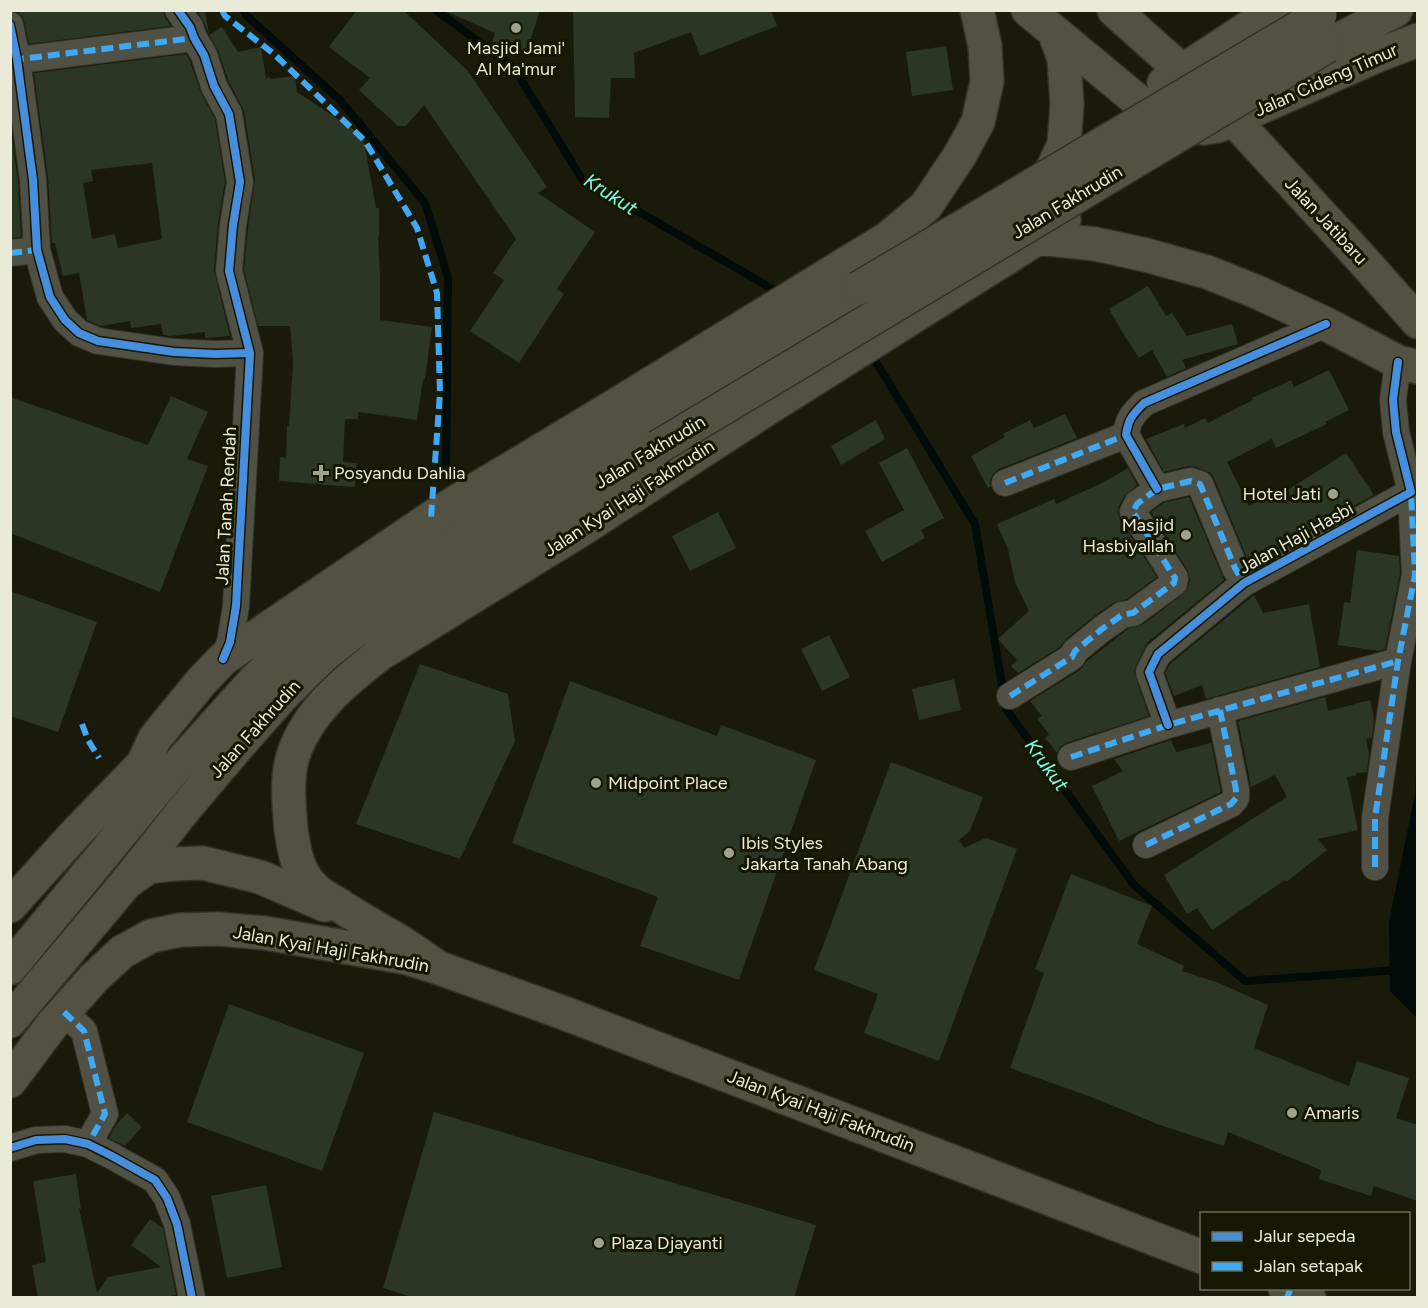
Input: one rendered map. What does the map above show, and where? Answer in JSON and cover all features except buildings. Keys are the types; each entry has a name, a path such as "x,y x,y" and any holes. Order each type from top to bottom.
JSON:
{"main road":[{"path":"143,764 155,738 223,659 466,495 888,238 926,206 960,155 978,122 987,81 985,46 977,10"},
{"path":"1028,10 1054,34 1138,101 1168,121 1191,128 1205,128 1234,120"},
{"name":"Jalan Jatibaru","path":"1114,10 1234,120 1418,322"},
{"path":"1138,101 1275,10"},
{"path":"1397,10 1418,28"},
{"name":"Jalan Fakhrudin","path":"10,1021 244,739 284,694 324,655 352,633 1327,46 1397,10"},
{"name":"Jalan Fakhrudin","path":"10,968 164,781 254,681 302,635 458,540 641,420 899,264 1324,13"},
{"path":"991,268 1026,219 1064,144 1067,104 1064,59 1054,34"},
{"name":"Jalan Cideng Timur","path":"1234,120 1418,40"},
{"name":"Jalan Kyai Haji Fakhrudin","path":"439,968 317,891 305,878 297,862 288,788 292,758 305,728 324,704 380,654 584,528 762,412 1038,238 1151,158 1160,148 1165,136 1170,99 1182,71"},
{"path":"1038,238 1115,248 1207,272 1257,292 1408,364"},
{"path":"10,906 143,764 162,754 228,687 302,635"},
{"path":"126,883 148,867 203,863 260,877 363,920"},
{"name":"Jalan Kyai Haji Fakhrudin","path":"64,1012 94,978 122,952 151,936 180,930 218,929 265,933 408,958 564,1013 1200,1256"},
{"path":"10,1081 64,1012"},
{"path":"1290,1290 1309,1298"}],"street":[{"name":"Jalan Tanah Rendah","path":"178,10 190,27 204,55 214,86 229,114 240,182 229,272 250,353 237,606 230,642 223,659"},
{"path":"10,25 33,180 37,250 50,297 65,320 78,333 98,341 174,352 250,353"},
{"path":"14,60 194,38"},
{"path":"10,253 37,250"},
{"path":"1157,489 1126,435 1131,415 1144,403 1326,324"},
{"path":"1375,867 1376,818 1398,661 1415,575 1411,492 1396,432 1393,400 1408,364"},
{"path":"1005,483 1126,435"},
{"name":"Jalan Haji Hasbi","path":"1010,696 1072,657 1075,651 1102,629 1122,615 1133,614 1175,581 1133,512 1137,504 1157,489 1191,481 1200,484 1235,568 1244,583"},
{"name":"Jalan Haji Hasbi","path":"1168,725 1149,672 1158,654 1244,583 1411,492"},
{"path":"1071,757 1168,725 1398,661"},
{"path":"1146,845 1231,804 1236,798 1220,710"},
{"path":"64,1012 84,1031 105,1114 88,1144"},
{"path":"10,1148 36,1140 65,1139 88,1144 155,1180 167,1198 177,1224 192,1298"}],"shaded area":[{"path":"1417,756 1418,1018 1390,991 1389,922 1415,794"}],"waterway":[{"path":"243,10 340,100 425,203 448,277 446,476"},
{"name":"Krukut","path":"436,10 514,68 582,179 771,288"},
{"name":"Krukut","path":"876,362 975,524 1006,709 1134,885 1245,981 1398,970"}],"marked path":[{"path":"222,10 225,16 274,54 365,141 417,228 437,293 440,393 431,518"},
{"path":"12,60 194,38"},
{"path":"10,253 37,250"},
{"path":"1005,483 1126,435"},
{"path":"1010,696 1072,657 1075,651 1122,615 1133,613 1174,583 1175,578 1133,512 1137,504 1157,489 1191,481 1200,484 1235,568 1244,583"},
{"path":"1375,867 1375,818 1398,661 1415,575 1411,492"},
{"path":"1071,757 1168,725 1398,661"},
{"path":"1146,845 1231,804 1236,798 1220,710"},
{"path":"82,724 99,758"},
{"path":"64,1012 84,1031 105,1114 88,1144"},
{"path":"1287,1298 1290,1290"}],"cycle path":[{"path":"178,10 190,27 204,55 214,86 229,114 240,182 229,271 250,353 236,606 230,642 223,659"},
{"path":"10,25 17,59 33,180 37,250 50,297 65,320 79,333 98,341 174,352 250,353"},
{"path":"1157,489 1126,435 1132,417 1144,403 1326,324"},
{"path":"1168,725 1149,672 1158,654 1244,583 1411,492 1396,432 1393,400 1398,362"},
{"path":"10,1148 36,1140 65,1139 88,1144 155,1180 167,1198 177,1224 192,1298"}],"place":[{"name":"Masjid Jami' Al Ma'mur","path":"516,28"},
{"name":"Posyandu Dahlia","path":"321,473"},
{"name":"Hotel Jati","path":"1333,494"},
{"name":"Masjid Hasbiyallah","path":"1186,535"},
{"name":"Midpoint Place","path":"596,783"},
{"name":"Ibis Styles Jakarta Tanah Abang","path":"729,853"},
{"name":"Amaris","path":"1292,1113"},
{"name":"Plaza Djayanti","path":"599,1243"}]}
